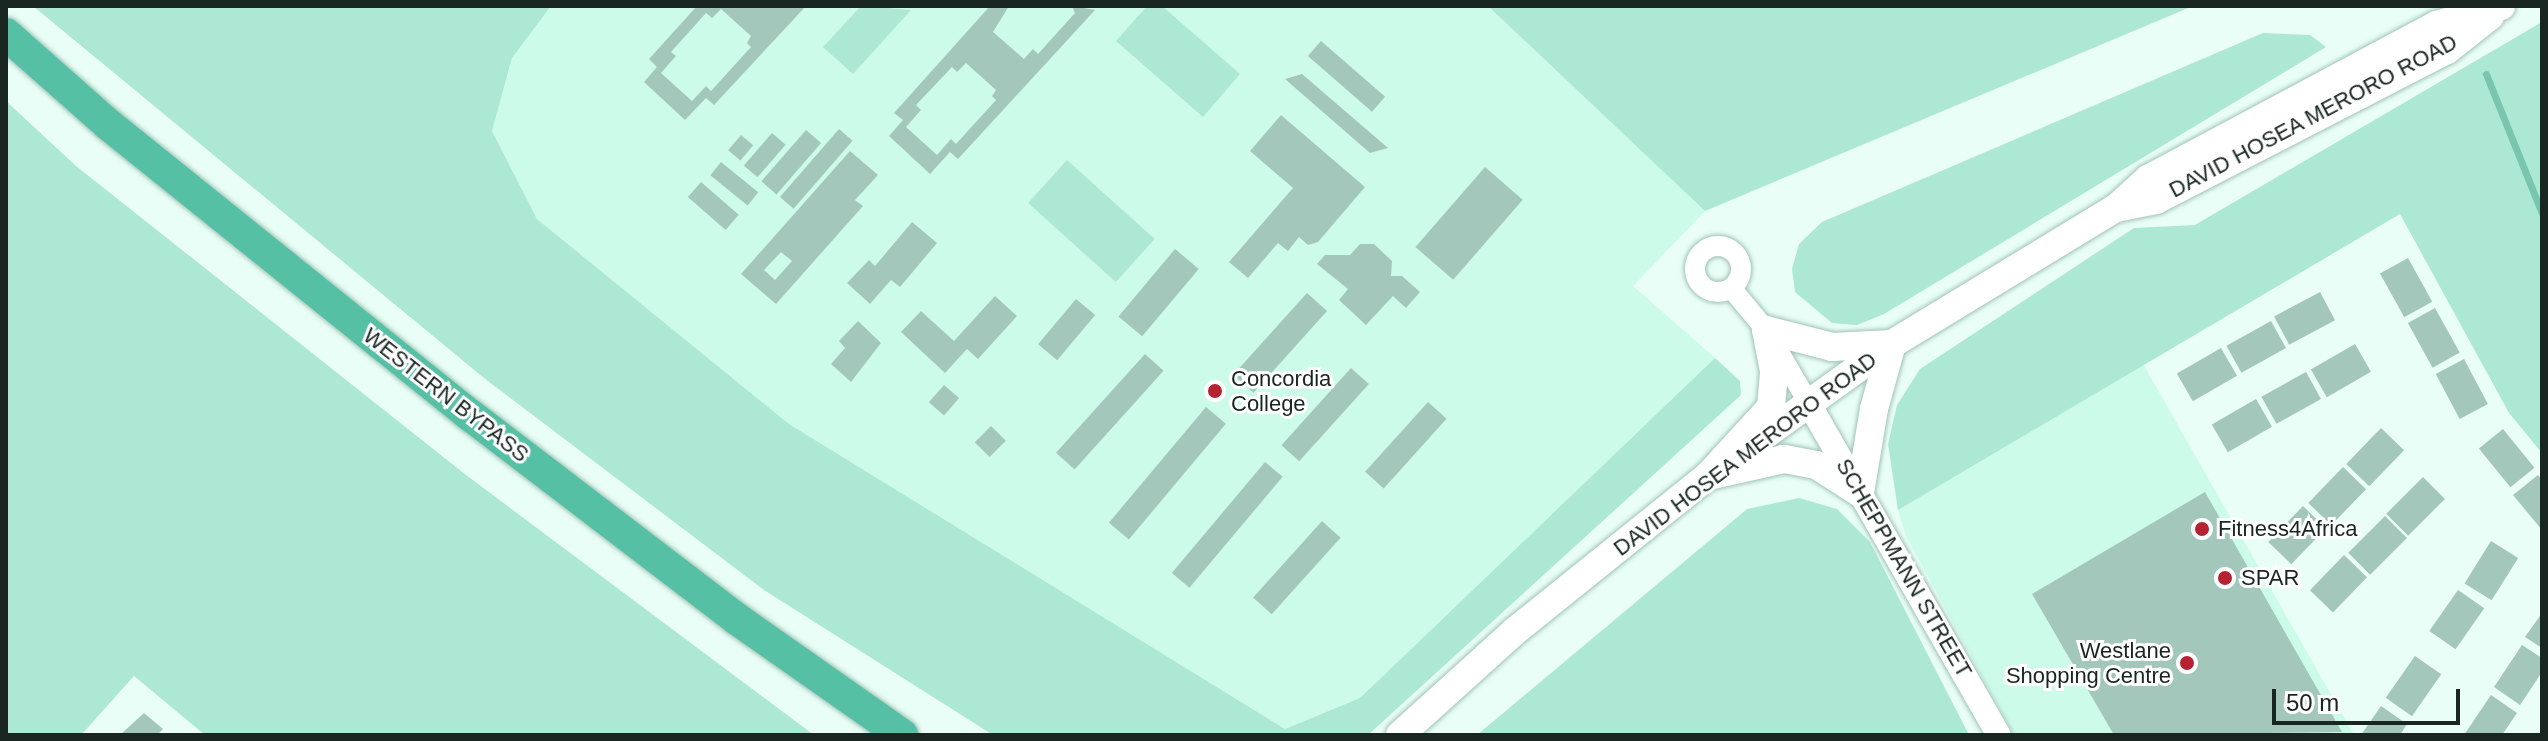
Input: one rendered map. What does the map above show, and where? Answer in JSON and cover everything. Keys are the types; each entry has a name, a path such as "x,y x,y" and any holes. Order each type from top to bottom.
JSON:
{"highway":[{"name":"WESTERN BYPASS","path":"6,34 109,125 470,415 737,619 902,735"}],"main road":[{"name":"DAVID HOSEA MERORO ROAD","path":"1400,735 1515,631 1708,476 1892,344 2116,208 2148,179 2437,25 2502,6"},
{"path":"1766,330 1832,347 1892,344 1874,409 1860,493 1816,465 1784,459 1708,476 1771,407 1774,371 1766,330"}],"street":[{"path":"1732,289 1766,330 1808,402"},
{"name":"SCHEPPMANN STREET","path":"1808,402 1999,735"}],"shaded area":[{"path":"33,6 551,6 512,58 492,131 537,219 789,424 1285,729 1360,698 1715,358 1740,381 1741,395 1368,735 993,735 764,590 484,378"},
{"name":"Concordia College","path":"551,6 1488,6 1705,211 1633,286 1715,358 1360,698 1285,729 789,424 537,219 492,131 512,58"},
{"path":"861,6 911,10 853,74 823,47"},
{"path":"1147,6 1162,6 1240,74 1203,117 1116,41"},
{"path":"1488,6 2193,6 1705,211"},
{"path":"2542,22 2542,453 2509,413 2400,214 1898,510 1888,444 1897,405 1920,369 2134,228 2195,225"},
{"path":"2263,33 2310,35 2326,47 1884,314 1857,325 1832,323 1795,292 1792,269 1799,244 1822,222"},
{"path":"6,101 76,166 466,475 814,735 205,735 134,676 81,735 6,735"},
{"path":"1067,160 1155,239 1116,282 1028,203"},
{"path":"2142,362 2354,735 2014,735 1906,536 1898,510"},
{"path":"1799,498 1837,509 1870,542 1969,735 1477,735 1747,509"}],"building":[{"path":"697,6 806,6 714,105 706,98 685,120 644,82 657,67 649,59","holes":["721,9 751,36 747,43 751,47 711,91 706,86 692,101 661,73 676,56 671,52 706,13 712,18"]},
{"path":"990,6 1009,6 993,32 1024,59 1033,49 1038,54 1075,13 1072,6 1095,10 958,159 950,152 930,174 889,136 903,120 894,113","holes":["966,63 996,90 992,96 996,100 956,144 951,139 937,155 906,127 921,110 916,105 952,67 957,72"]},
{"path":"1321,41 1385,97 1372,112 1308,56"},
{"path":"1302,74 1388,148 1370,153 1285,79"},
{"path":"1281,115 1365,187 1318,242 1308,245 1299,237 1288,251 1278,243 1248,278 1229,262 1293,188 1250,151"},
{"path":"839,129 853,141 794,209 780,197"},
{"path":"806,130 821,143 776,194 761,181"},
{"path":"772,133 786,145 757,177 744,165"},
{"path":"741,135 753,145 740,161 728,150"},
{"path":"850,151 878,175 855,200 863,206 776,304 741,274","holes":["781,252 792,261 775,280 764,270"]},
{"path":"721,162 758,192 748,205 710,175"},
{"path":"1485,167 1523,200 1453,280 1415,247"},
{"path":"701,182 739,215 726,230 688,197"},
{"path":"912,222 937,243 900,287 891,280 870,304 847,283 869,260 875,266"},
{"path":"1360,244 1374,244 1392,261 1391,276 1402,276 1420,292 1406,308 1393,296 1366,325 1339,300 1348,289 1317,264 1325,255 1350,255"},
{"path":"1175,249 1199,269 1142,336 1118,316"},
{"path":"2408,258 2432,302 2404,317 2380,274"},
{"path":"2320,292 2335,320 2289,345 2274,316"},
{"path":"1307,293 1327,311 1253,393 1233,375"},
{"path":"995,296 1017,316 978,359 967,349 945,373 901,332 921,311 954,341"},
{"path":"1076,299 1095,315 1057,360 1038,344"},
{"path":"2435,308 2460,353 2433,368 2408,323"},
{"path":"858,321 881,343 851,382 831,364 845,348 839,341"},
{"path":"2271,321 2286,348 2241,373 2226,346"},
{"path":"2355,344 2371,372 2327,397 2311,370"},
{"path":"2221,348 2237,376 2193,401 2177,374"},
{"path":"1145,354 1164,371 1075,470 1056,453"},
{"path":"2464,359 2488,404 2460,419 2436,374"},
{"path":"1351,368 1369,384 1299,461 1281,445"},
{"path":"2306,372 2321,399 2276,424 2261,397"},
{"path":"944,385 959,398 944,415 929,402"},
{"path":"2256,399 2272,427 2228,452 2212,425"},
{"path":"1428,402 1447,419 1384,489 1365,472"},
{"path":"1206,407 1226,424 1129,539 1109,523"},
{"path":"991,426 1006,441 990,457 975,442"},
{"path":"2381,428 2404,450 2369,486 2346,464"},
{"path":"2503,429 2534,468 2510,487 2479,449"},
{"path":"1265,462 1283,477 1189,588 1172,573"},
{"path":"2343,467 2366,489 2331,525 2308,503"},
{"path":"2538,475 2542,480 2542,530 2513,495"},
{"path":"2423,477 2445,499 2408,536 2386,514"},
{"name":"Westlane Shopping Centre","path":"2205,492 2342,732 2114,735 2032,594"},
{"path":"2303,506 2326,528 2291,564 2268,542"},
{"path":"2385,516 2407,538 2370,575 2348,553"},
{"path":"1322,521 1341,538 1272,614 1253,598"},
{"path":"2491,541 2518,558 2492,600 2465,583"},
{"path":"2344,555 2367,577 2333,612 2310,590"},
{"path":"2458,590 2484,608 2456,649 2429,631"},
{"path":"2542,613 2542,648 2525,637"},
{"path":"2522,645 2542,658 2542,672 2520,705 2494,687"},
{"path":"2415,656 2441,674 2412,716 2386,698"},
{"path":"2491,695 2517,713 2502,735 2464,735"},
{"path":"2381,706 2407,724 2400,735 2361,735"},
{"path":"144,713 163,729 157,735 120,735"}],"waterway":[{"path":"2486,74 2542,213"}],"place":[{"name":"Concordia College","path":"1215,391"},
{"name":"Fitness4Africa","path":"2202,529"},
{"name":"SPAR","path":"2225,578"},
{"name":"Westlane Shopping Centre","path":"2187,663"}]}
